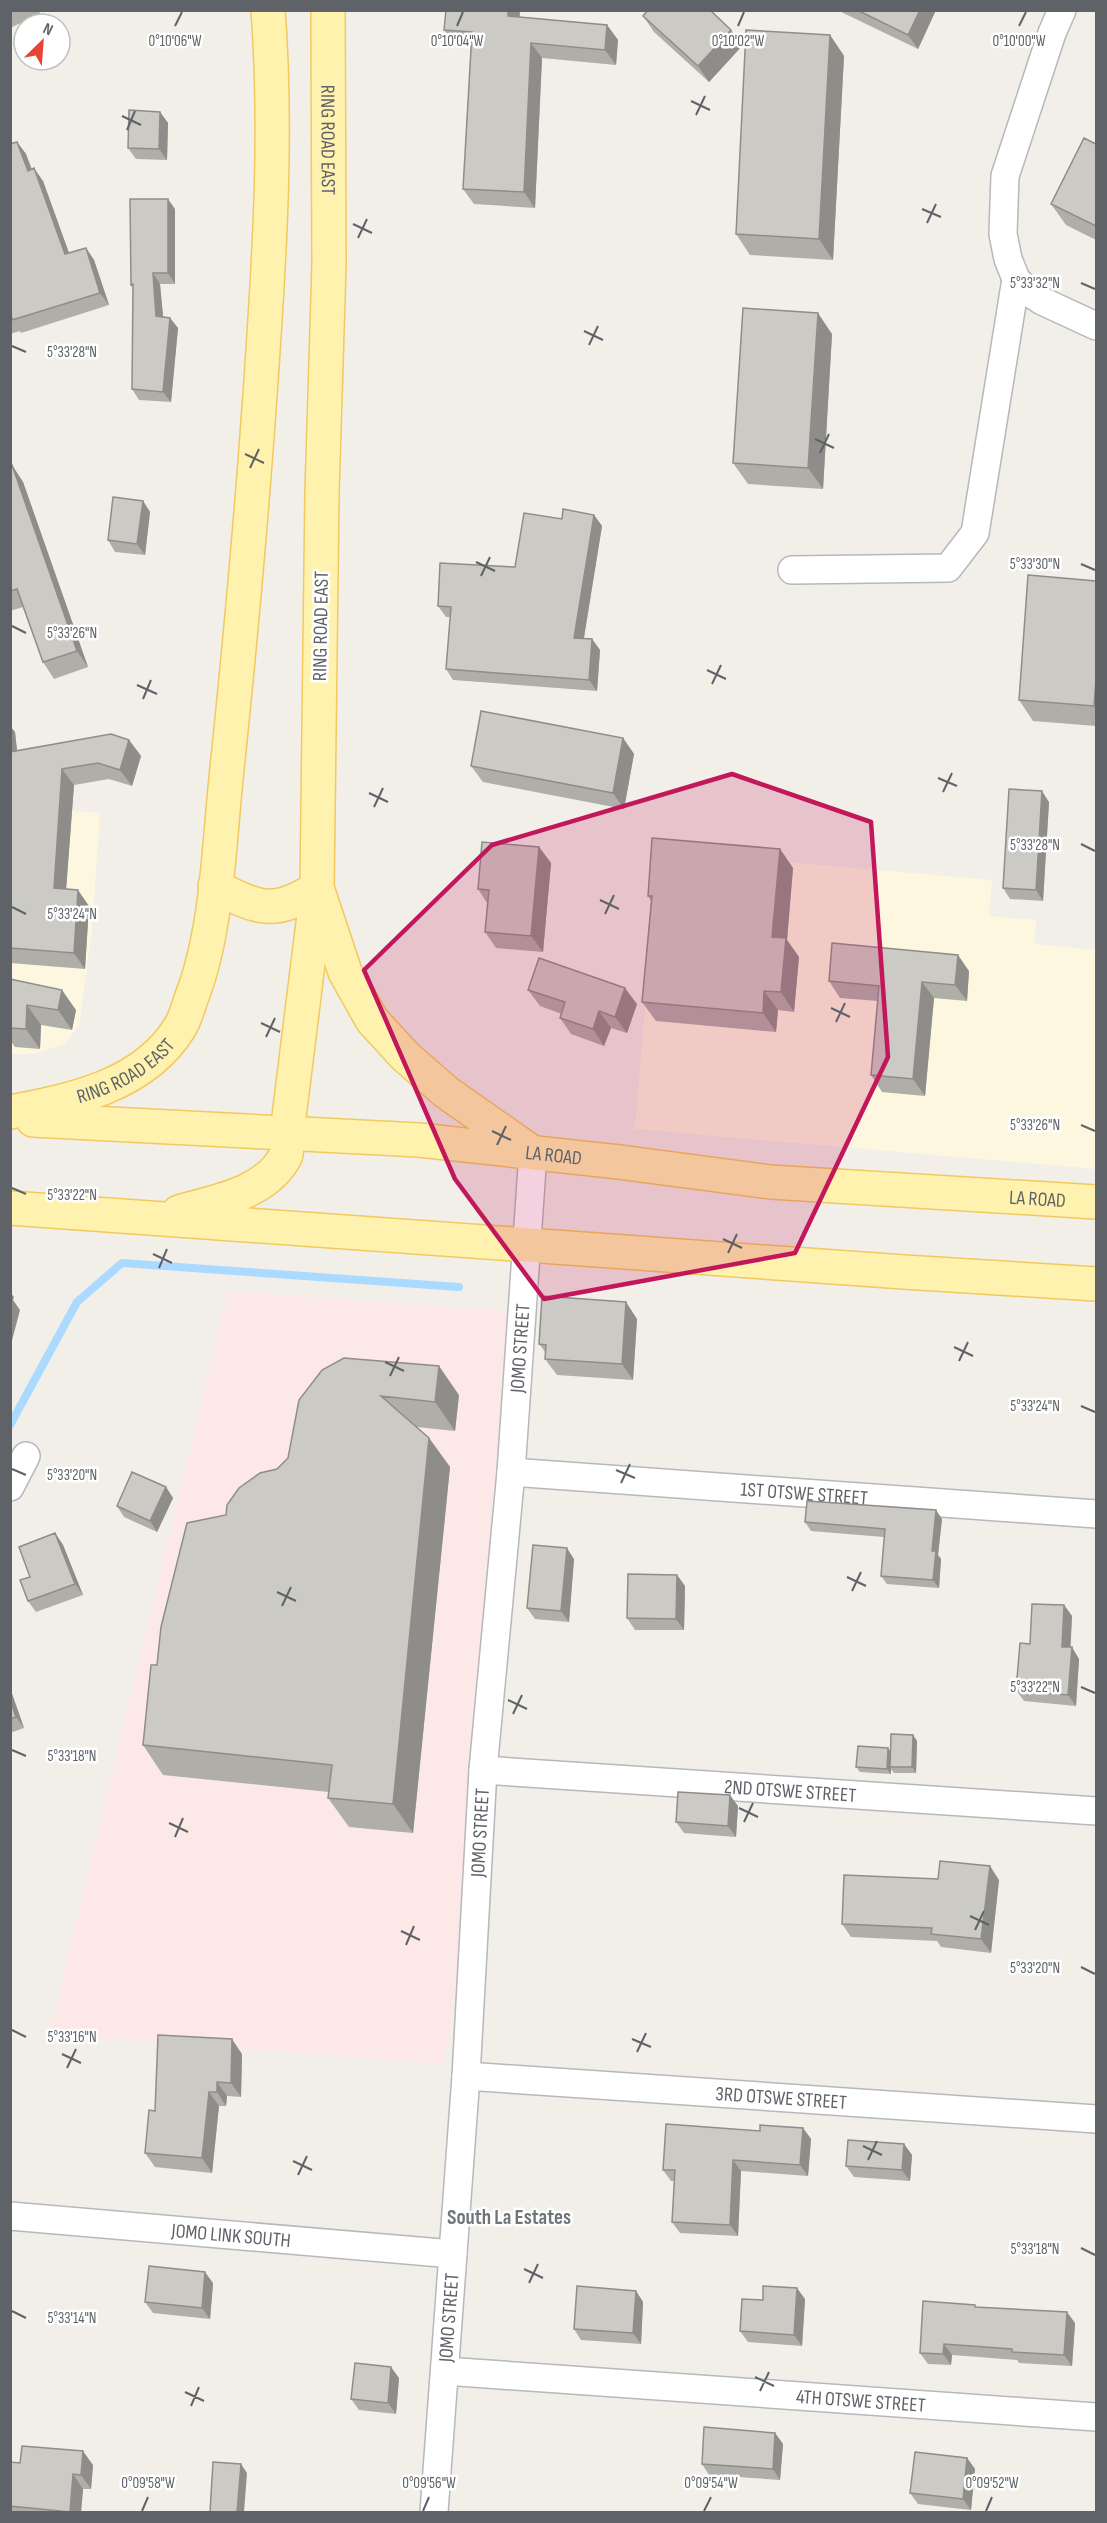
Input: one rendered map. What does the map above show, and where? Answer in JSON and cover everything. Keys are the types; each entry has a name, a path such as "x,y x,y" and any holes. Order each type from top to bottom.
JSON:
{"main road":[{"name":"RING ROAD EAST","path":"10,1112 72,1100 100,1090 150,1064 181,1027 202,973 215,886 250,535 273,209 273,74 268,10"},
{"name":"RING ROAD EAST","path":"328,10 330,264 322,493 317,888 345,972 372,1020 405,1056 446,1092 533,1153"},
{"path":"215,886 241,900 267,907 286,906 317,888"},
{"path":"156,1218 227,1198 266,1181 286,1155 317,888"},
{"name":"LA ROAD","path":"10,1119 419,1140 771,1182 1096,1202"},
{"path":"10,1208 1096,1284"}],"street":[{"path":"1062,10 1052,33 1005,176 1003,234 1008,260 1016,279 1042,301 1096,326"},
{"path":"792,570 948,568 975,533 1016,279"},
{"name":"JOMO STREET","path":"434,2512 466,2076 483,1770 511,1472 533,1153"},
{"path":"10,1486 26,1456"},
{"name":"1ST OTSWE STREET","path":"511,1472 1096,1514"},
{"name":"2ND OTSWE STREET","path":"483,1770 1096,1811"},
{"name":"3RD OTSWE STREET","path":"466,2076 1096,2119"},
{"name":"JOMO LINK SOUTH","path":"10,2216 453,2254"},
{"name":"4TH OTSWE STREET","path":"445,2371 1096,2417"}],"highlighted area":[{"path":"732,774 871,822 888,1057 795,1253 544,1299 455,1179 364,970 492,845"}],"shaded area":[{"path":"11,805 100,813 92,929 79,1026 64,1044 34,1054 11,1054"},
{"path":"658,851 992,880 989,916 1036,920 1034,944 1096,950 1096,1169 635,1129"},
{"path":"228,1291 509,1311 454,2005 444,2064 49,2034"}],"building":[{"path":"446,10 508,10 508,16 607,25 605,50 531,43 524,192 463,189 472,32 444,30"},
{"path":"648,10 710,10 731,30 698,66 643,16"},
{"path":"857,10 920,10 908,35"},
{"path":"746,30 830,35 819,239 736,234"},
{"path":"129,110 160,112 159,149 128,148"},
{"path":"1084,138 1096,144 1096,226 1051,204"},
{"path":"17,142 28,171 34,168 65,254 86,248 100,293 12,320 10,319 10,144"},
{"path":"130,199 168,199 168,273 153,273 156,316 170,318 163,392 132,389 133,284 131,285"},
{"path":"743,308 818,313 808,468 733,463"},
{"path":"12,465 77,651 43,662 17,589 10,591 10,466"},
{"path":"113,497 143,501 137,544 108,540"},
{"path":"563,509 594,515 574,638 592,639 589,680 446,669 451,607 438,606 440,563 515,567 524,513 562,519"},
{"path":"1028,575 1096,581 1094,706 1019,700"},
{"path":"481,711 623,738 613,793 471,766"},
{"path":"111,734 129,740 120,770 98,763 62,769 54,888 78,890 74,953 10,948 10,752"},
{"path":"1009,789 1042,791 1036,890 1003,888"},
{"path":"652,838 780,849 772,937 786,938 781,992 764,991 763,1013 642,1002 652,896 648,896"},
{"path":"482,842 539,847 531,936 485,932 489,890 478,889"},
{"path":"832,943 958,955 955,985 922,982 913,1079 871,1075 879,986 829,981"},
{"path":"539,958 625,988 615,1017 599,1011 593,1029 560,1018 565,1002 528,990"},
{"path":"10,979 62,990 58,1010 27,1005 26,1029 10,1028"},
{"path":"542,1296 626,1302 622,1364 545,1359 546,1345 539,1344"},
{"path":"344,1358 439,1366 435,1402 381,1396 429,1438 393,1804 328,1798 332,1765 143,1745 151,1665 157,1665 161,1627 187,1523 226,1515 227,1505 239,1488 260,1473 277,1469 288,1458 299,1400 322,1370"},
{"path":"132,1472 166,1487 150,1521 117,1506"},
{"path":"807,1501 936,1510 932,1551 936,1551 933,1580 881,1576 885,1529 805,1522"},
{"path":"55,1533 75,1584 28,1601 20,1580 30,1577 19,1547"},
{"path":"533,1545 567,1548 561,1611 527,1608"},
{"path":"628,1574 677,1575 676,1619 627,1618"},
{"path":"1032,1604 1064,1605 1062,1647 1072,1647 1068,1695 1016,1690 1020,1643 1030,1644"},
{"path":"10,1700 16,1717 10,1719"},
{"path":"891,1734 913,1735 912,1767 890,1767"},
{"path":"858,1746 888,1748 887,1769 856,1767"},
{"path":"678,1792 730,1795 728,1826 676,1822"},
{"path":"940,1861 990,1866 981,1939 931,1934 932,1928 842,1924 844,1875 938,1879"},
{"path":"158,2035 232,2039 231,2083 217,2082 217,2092 209,2092 202,2158 145,2153 149,2110 155,2111"},
{"path":"666,2124 760,2131 760,2125 803,2128 800,2165 733,2160 730,2225 672,2222 675,2170 663,2170"},
{"path":"848,2140 904,2144 902,2170 846,2166"},
{"path":"149,2266 205,2272 202,2308 145,2302"},
{"path":"577,2286 636,2291 633,2333 574,2329"},
{"path":"763,2286 797,2288 794,2335 740,2331 742,2299 763,2300"},
{"path":"923,2301 975,2305 975,2307 1067,2312 1064,2355 944,2344 943,2354 920,2353"},
{"path":"355,2363 391,2367 388,2403 351,2399"},
{"path":"704,2427 775,2433 773,2469 702,2464"},
{"path":"22,2446 83,2451 81,2475 73,2474 70,2512 10,2506 10,2462 20,2463"},
{"path":"915,2452 967,2458 963,2499 910,2493"},
{"path":"213,2462 241,2464 237,2512 210,2512"}],"waterway":[{"path":"10,1425 77,1302 122,1263 459,1287"}],"district":[{"name":"South La Estates","path":"509,2217"}]}
